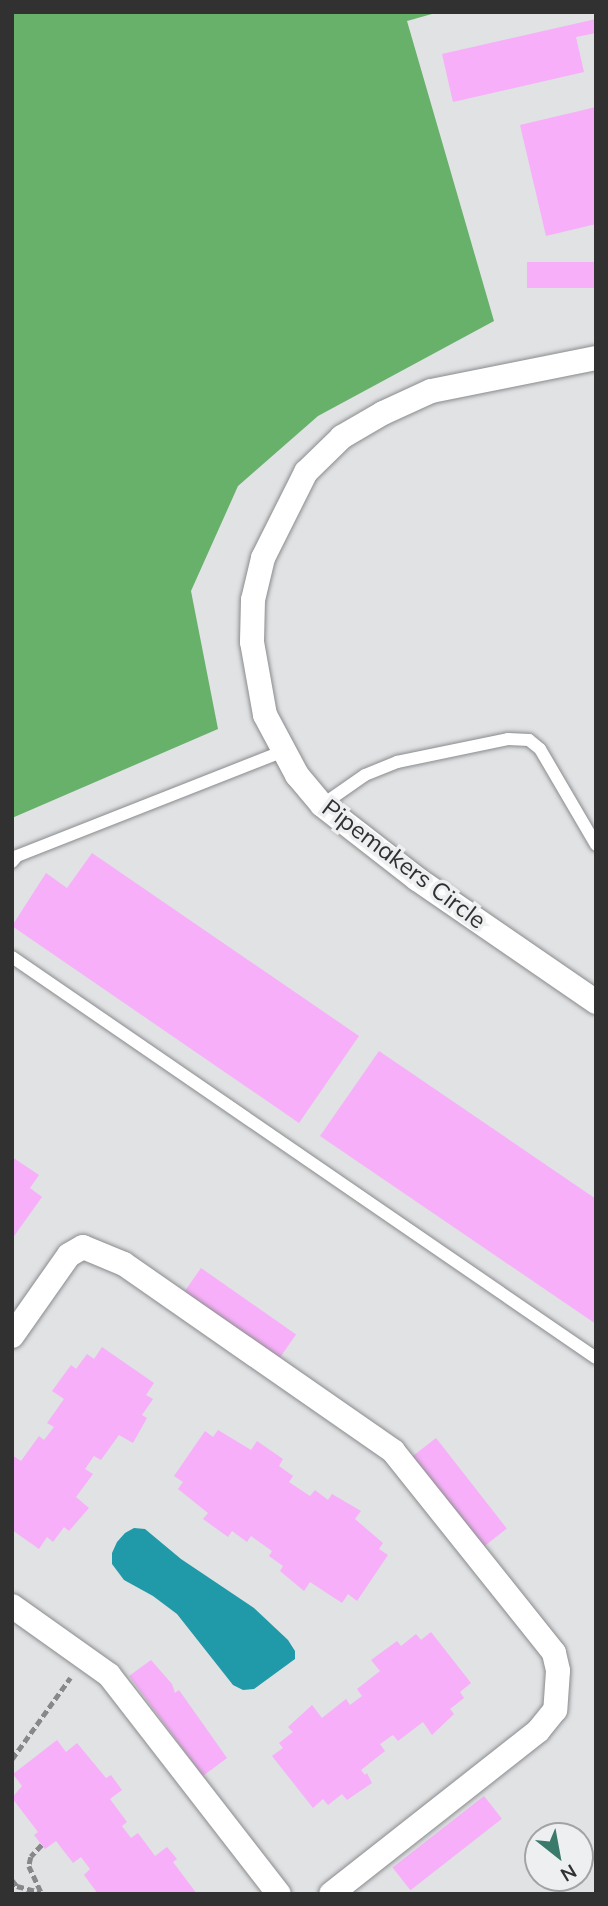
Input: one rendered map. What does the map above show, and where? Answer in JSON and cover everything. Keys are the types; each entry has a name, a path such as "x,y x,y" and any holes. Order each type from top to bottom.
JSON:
{"street":[{"name":"Pipemakers Circle","path":"596,358 431,391 383,413 342,437 306,472 263,558 253,600 252,642 265,715 297,775 322,805 416,878 596,1002"},
{"path":"14,1331 69,1255 83,1247 124,1264 393,1451 554,1653 558,1671 555,1710 538,1731 331,1894"},
{"path":"12,1606 109,1675 279,1894"}],"lane":[{"path":"322,805 365,775 397,762 508,739 529,740 540,750 596,845"},
{"path":"12,862 17,856 284,751"},
{"path":"12,957 596,1358"}],"path":[{"path":"12,1759 85,1658"},
{"path":"40,1893 29,1866 31,1857 42,1845"},
{"path":"12,1880 17,1886 40,1893"}],"green space":[{"path":"12,12 439,12 407,21 494,321 318,416 238,486 191,591 218,729 12,818"}],"water":[{"path":"134,1528 145,1529 181,1559 254,1608 288,1640 295,1651 295,1659 254,1689 243,1690 233,1685 177,1614 153,1596 124,1580 112,1564 112,1553 117,1542"}],"building":[{"path":"596,19 596,33 576,37 584,72 453,102 442,54"},
{"path":"596,107 596,224 546,236 520,125"},
{"path":"527,262 596,262 596,288 527,288"},
{"path":"92,853 359,1036 299,1123 12,926 46,873 67,888"},
{"path":"379,1051 596,1199 596,1324 320,1136"},
{"path":"12,1157 39,1175 30,1188 42,1197 12,1239"},
{"path":"201,1268 296,1335 278,1360 183,1293"},
{"path":"102,1347 154,1383 146,1395 153,1399 142,1415 147,1418 133,1443 119,1435 101,1460 94,1456 85,1469 93,1474 76,1497 89,1508 69,1531 64,1527 53,1542 47,1537 39,1549 12,1530 12,1455 21,1461 39,1436 44,1440 54,1427 47,1423 64,1399 52,1391 71,1365 76,1369 87,1354 94,1359"},
{"path":"218,1430 251,1450 257,1441 283,1459 279,1466 293,1476 289,1482 310,1496 315,1490 328,1500 332,1494 361,1511 355,1519 383,1543 379,1549 388,1555 357,1601 348,1594 342,1603 310,1582 304,1591 280,1571 283,1566 269,1556 272,1551 251,1536 247,1542 232,1531 228,1537 203,1519 208,1513 178,1489 183,1482 174,1476 205,1431 213,1437"},
{"path":"436,1438 507,1529 482,1548 412,1457"},
{"path":"431,1632 471,1683 460,1692 464,1698 450,1709 454,1714 432,1735 423,1722 398,1741 393,1735 380,1744 385,1751 361,1770 365,1775 367,1773 372,1783 347,1800 342,1794 328,1805 323,1799 313,1808 272,1756 283,1748 279,1743 293,1732 288,1727 312,1705 322,1718 346,1699 350,1705 362,1696 357,1689 380,1671 371,1660 397,1641 401,1646 416,1634 421,1640"},
{"path":"151,1660 172,1684 175,1693 179,1690 227,1758 203,1776 129,1676"},
{"path":"57,1740 66,1752 77,1743 106,1778 111,1775 122,1790 110,1799 127,1822 122,1826 131,1838 138,1833 155,1856 167,1847 177,1859 173,1862 197,1894 98,1894 84,1875 90,1869 81,1857 73,1863 56,1841 45,1849 34,1835 38,1832 12,1798 22,1786 13,1774"},
{"path":"484,1796 502,1819 410,1890 393,1867"}]}
